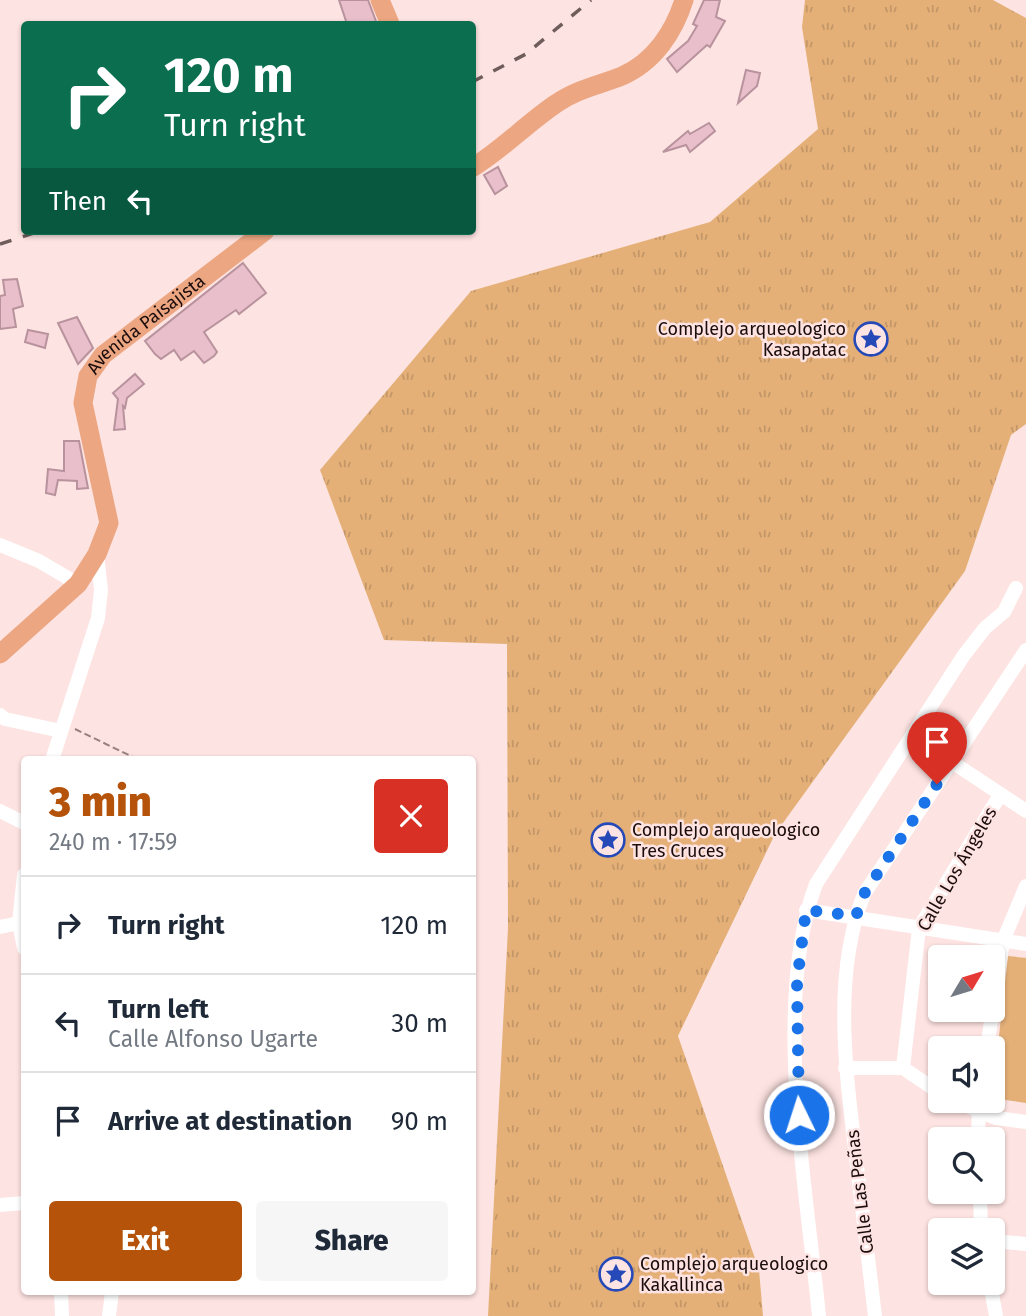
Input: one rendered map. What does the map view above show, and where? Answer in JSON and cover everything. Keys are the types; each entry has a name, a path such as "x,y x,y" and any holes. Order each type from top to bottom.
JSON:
{"main road":[{"path":"380,0 389,21"},
{"path":"476,166 502,150 559,101 624,75 650,57 675,28 684,0"},
{"name":"Avenida Paisajista","path":"0,654 78,584 97,554 109,523 86,429 83,403 88,376 103,355 260,235"}],"street":[{"path":"0,545 39,561 78,584"},
{"path":"53,756 98,618 101,590 97,554"},
{"path":"819,1316 796,1089 797,982 806,910 816,884 964,655 985,628 1003,612 1016,588"},
{"name":"Calle Las Peñas","path":"875,1316 845,1068 845,1010 856,916 864,894 1026,650"},
{"path":"0,715 5,719 63,728"},
{"path":"952,762 1026,811"},
{"name":"Calle Los Ángeles","path":"903,1068 919,928 1000,795"},
{"path":"0,811 21,822"},
{"path":"989,1036 1003,941 1026,886"},
{"path":"21,904 21,933"},
{"path":"806,910 1026,944"},
{"path":"0,927 19,923"},
{"path":"845,1068 903,1068 928,1085"},
{"path":"988,1113 996,1118 1026,1122"},
{"path":"0,1205 21,1203"},
{"path":"1005,1242 1026,1244"},
{"path":"61,1295 62,1316"},
{"path":"109,1316 112,1295"},
{"path":"992,1295 996,1316"}],"path":[{"path":"63,728 130,756"}],"green space":[{"path":"805,0 993,0 1026,18 1026,424 1011,435 965,571 775,834 678,1036 759,1270 763,1316 488,1316 508,928 507,644 384,640 320,470 471,291 710,222 818,129 802,27"},
{"path":"1008,956 1026,958 1026,1103 1005,1100 1005,1036 999,1036 1001,1022 1005,1022"}],"building":[{"path":"339,0 368,0 376,21 346,21"},
{"path":"704,0 720,0 716,17 725,21 710,47 707,45 677,72 667,59 688,41 697,26 693,24"},
{"path":"746,70 760,73 757,86 738,103"},
{"path":"709,123 715,131 690,152 686,145 663,152 688,131 690,134"},
{"path":"498,167 507,186 495,194 484,175"},
{"path":"243,263 266,293 239,314 236,310 204,332 217,352 214,356 204,363 194,351 181,360 174,350 161,359 155,354 145,341"},
{"path":"17,279 23,306 13,309 16,327 0,329 0,296 5,295 3,280"},
{"path":"77,317 93,348 78,364 58,323"},
{"path":"28,330 48,334 45,348 25,342"},
{"path":"135,374 144,384 127,398 125,408 123,406 125,429 114,430 118,399 113,393"},
{"path":"64,441 79,441 88,488 77,489 77,481 58,480 55,495 46,493 48,469 64,471"}],"railway":[{"path":"476,80 526,54 591,0"},
{"path":"0,244 28,235"}],"place":[{"name":"Complejo arqueologico Kasapatac","path":"871,339"},
{"name":"Complejo arqueologico Tres Cruces","path":"608,840"},
{"name":"Complejo arqueologico Kakallinca","path":"616,1274"}],"route":[{"path":"799,1115 796,1089 797,982 806,910 856,916 864,894 937,784"}]}
